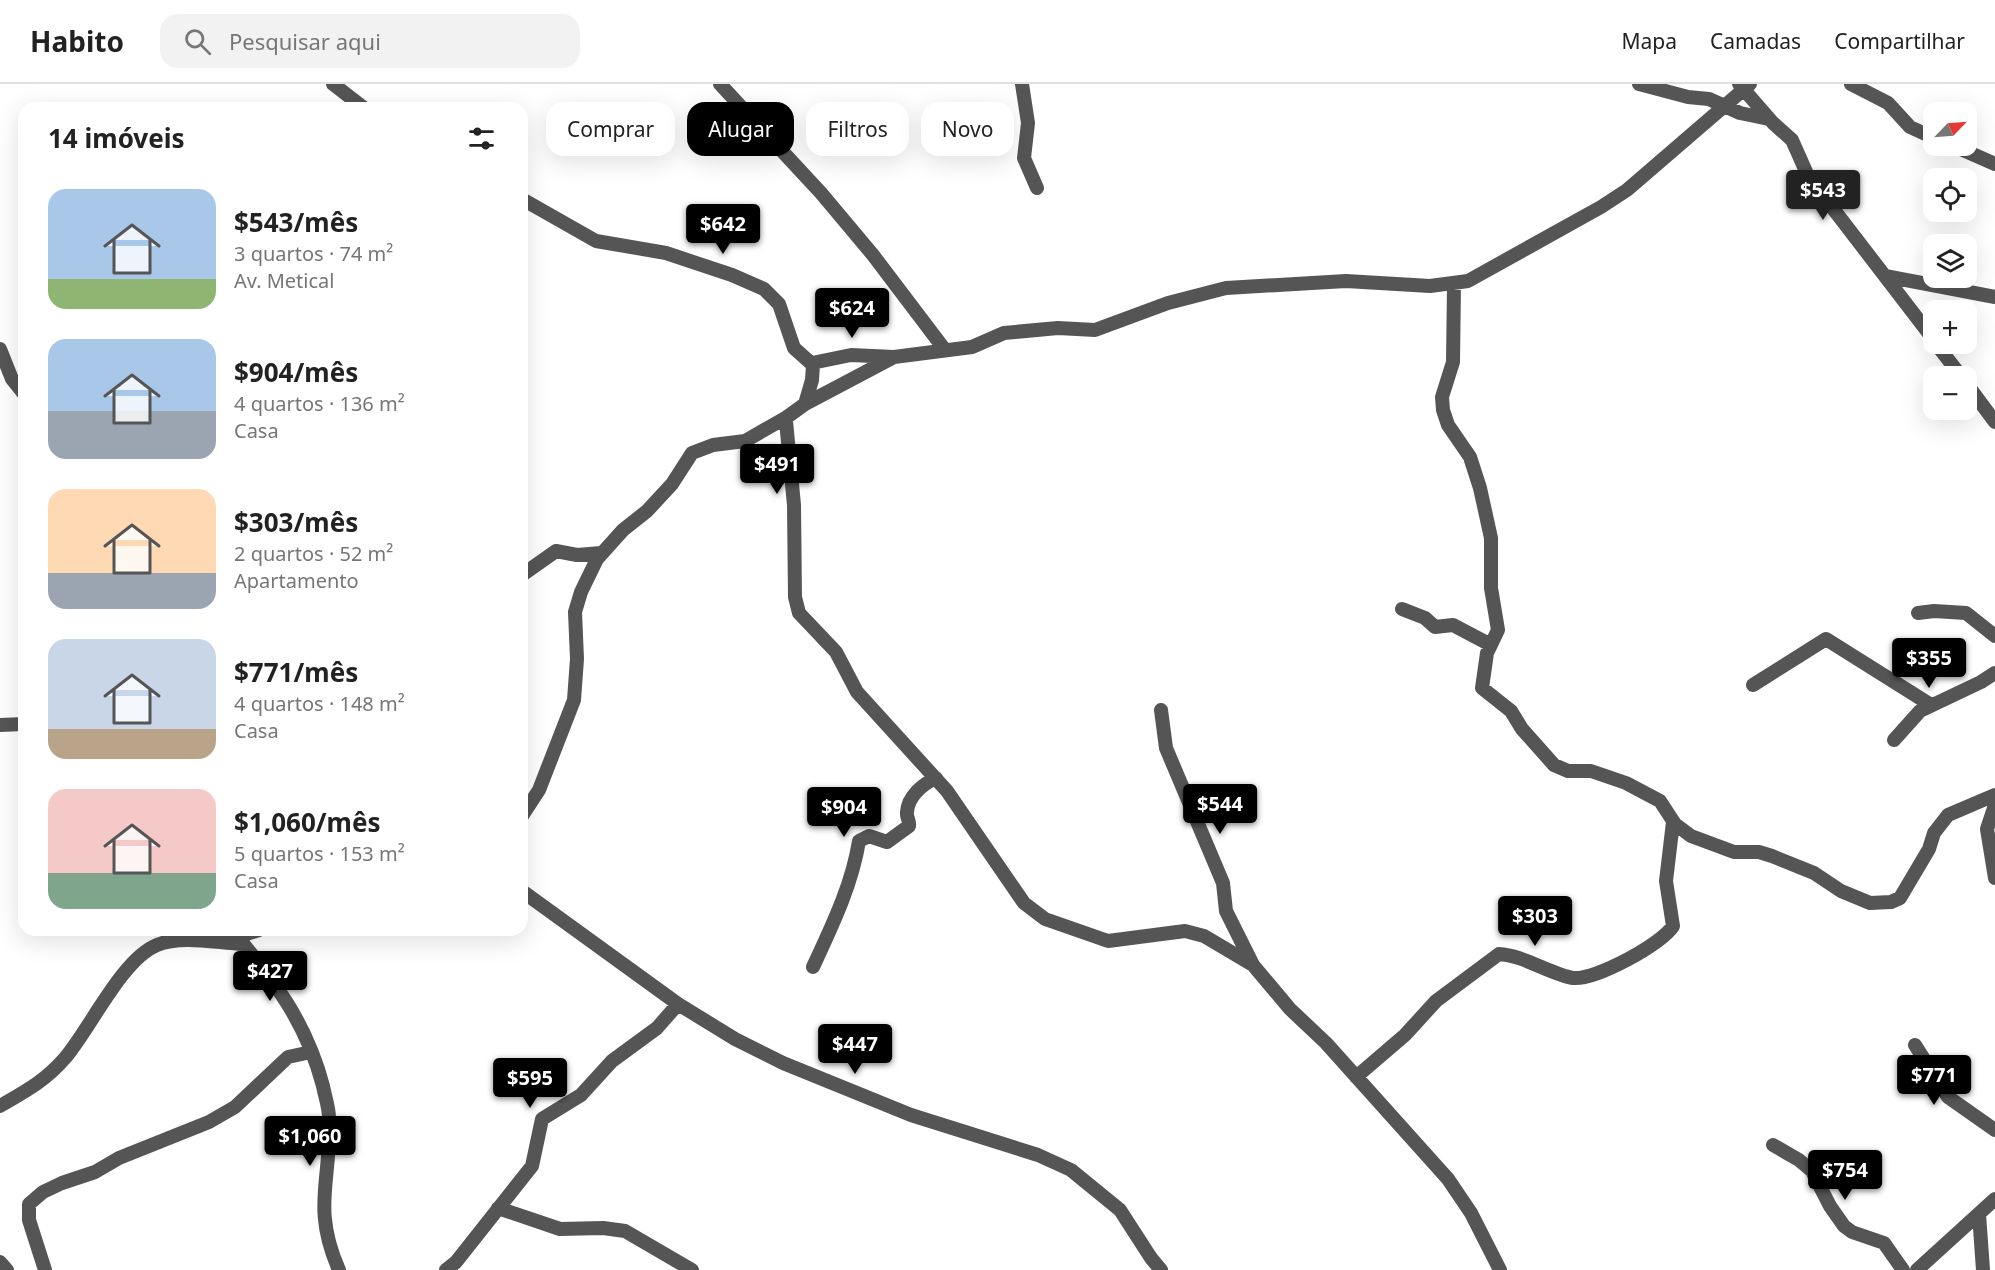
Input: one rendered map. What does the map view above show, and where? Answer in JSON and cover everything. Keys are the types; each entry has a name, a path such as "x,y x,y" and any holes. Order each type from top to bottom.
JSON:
{"street":[{"path":"333,84 356,102"},
{"path":"720,84 821,193 873,255 945,350"},
{"path":"1022,84 1028,123 1024,158 1037,188"},
{"path":"1639,84 1688,97 1709,99 1740,113 1769,119"},
{"path":"1851,84 1888,103 1910,127 1923,133"},
{"path":"812,363 851,355 894,357 972,346 1010,333 1058,328 1095,330 1168,303 1226,288 1346,281 1430,286 1454,285 1490,271 1627,190 1726,105 1744,86 1769,119 1792,141 1808,176 1923,326"},
{"path":"1977,156 1995,164"},
{"path":"528,202 596,241 666,253 732,275 764,289 778,304 794,348 812,363"},
{"path":"1885,276 1995,297"},
{"path":"1454,285 1453,362 1442,397 1443,410 1448,425 1470,457 1475,470 1491,538 1490,576 1498,634 1489,644 1482,690 1511,711 1522,729 1554,765 1568,771 1591,771 1626,783 1660,801 1681,830 1723,849 1772,856 1814,873 1852,897 1870,903 1896,900 1903,895 1929,849 1934,832 1948,815 1995,795"},
{"path":"0,349 12,379 18,386"},
{"path":"1944,354 1954,366"},
{"path":"528,807 539,790 574,700 577,659 575,612 581,592 601,553 657,500 677,478 692,453 713,445 745,441 805,404 894,357"},
{"path":"805,404 812,380 812,363"},
{"path":"1977,398 1995,422"},
{"path":"787,417 786,435 794,506 795,597 799,613 830,645 857,692 936,778 1018,896 1037,915 1108,941 1163,933 1195,934 1212,940 1253,965"},
{"path":"528,571 556,551 584,555 601,553"},
{"path":"1402,609 1425,618 1435,627 1453,625 1489,644"},
{"path":"1918,613 1934,611 1966,614 1995,636"},
{"path":"1753,685 1826,639 1931,705"},
{"path":"1894,740 1916,714 1995,673"},
{"path":"1161,710 1166,748 1220,874 1226,911 1253,965 1290,1009 1315,1031 1455,1188 1471,1213 1500,1270"},
{"path":"0,725 18,724"},
{"path":"813,967 844,896 859,853 859,841 869,836 887,842 909,826 907,812 911,800 920,787 936,778"},
{"path":"1995,805 1987,829 1995,878"},
{"path":"1356,1077 1405,1035 1436,1001 1499,954 1539,964 1575,978 1615,966 1661,939 1673,926 1666,881 1673,822"},
{"path":"528,895 678,1004 735,1039 783,1063 911,1115 1038,1155 1071,1170 1120,1210 1161,1270"},
{"path":"0,1106 48,1076 77,1044 118,982 155,946 184,940 237,937 287,1000 320,1076 330,1120 322,1212 324,1227 339,1270"},
{"path":"446,1270 456,1262 532,1166 542,1119 581,1095 612,1061 657,1028 678,1004"},
{"path":"1915,1045 1948,1098 1995,1130"},
{"path":"45,1270 29,1220 29,1204 35,1197 74,1178 95,1172 119,1158 209,1122 235,1107 288,1057 311,1052"},
{"path":"1773,1145 1799,1160 1812,1171 1830,1206 1844,1226 1851,1232 1884,1243 1903,1270"},
{"path":"1917,1270 1995,1199"},
{"path":"498,1208 561,1229 603,1227 625,1231 692,1270"},
{"path":"1979,1214 1983,1270"},
{"path":"0,1262 7,1270"}]}
